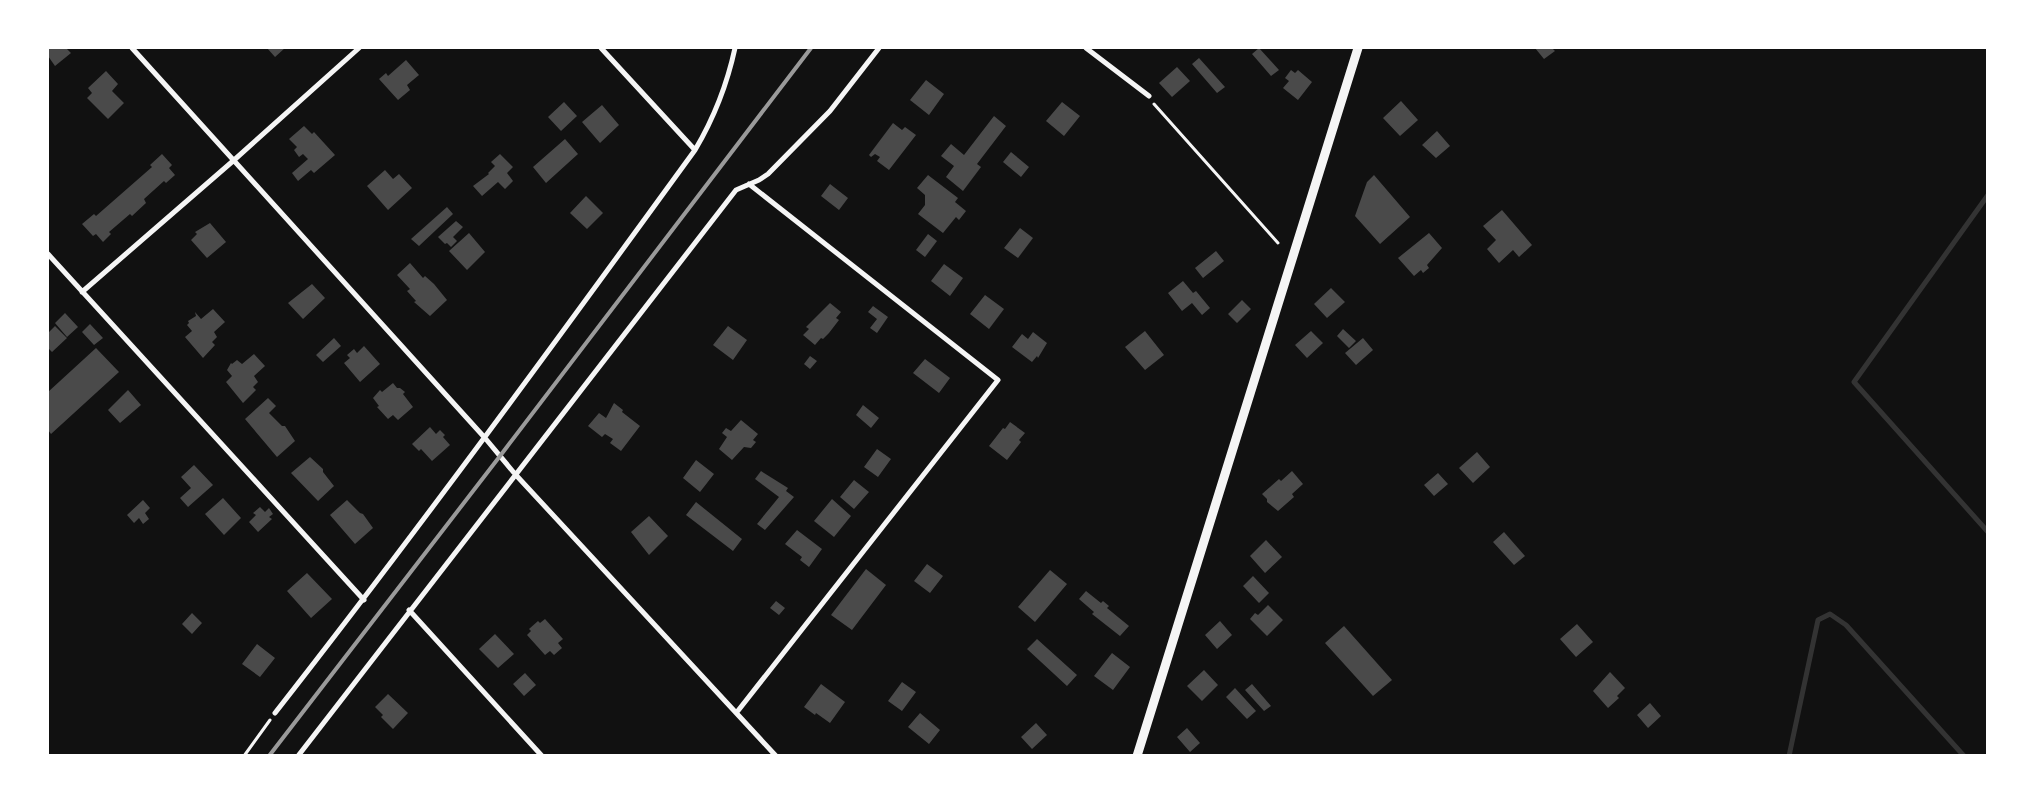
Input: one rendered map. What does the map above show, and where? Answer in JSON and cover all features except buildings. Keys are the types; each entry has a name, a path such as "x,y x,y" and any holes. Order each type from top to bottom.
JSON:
{"street":[{"path":"132,48 485,438 515,474 776,756"},
{"path":"82,292 233,161 359,48"},
{"path":"601,48 695,150"},
{"path":"275,713 364,600 485,438 695,150 708,129 721,99 735,48"},
{"path":"298,756 409,610 736,190 768,174 830,112 879,48"},
{"path":"1086,48 1149,96"},
{"path":"1136,756 1358,48"},
{"path":"737,712 998,380 748,184"},
{"path":"48,254 364,600"},
{"path":"409,610 542,756"}],"path":[{"path":"1157,107 1278,244"},
{"path":"244,756 275,713"}],"waterway":[{"path":"1988,195 1854,382 1988,532"},
{"path":"1789,756 1818,620 1830,614 1846,625 1964,756"}],"railway":[{"path":"269,756 811,48"}]}
